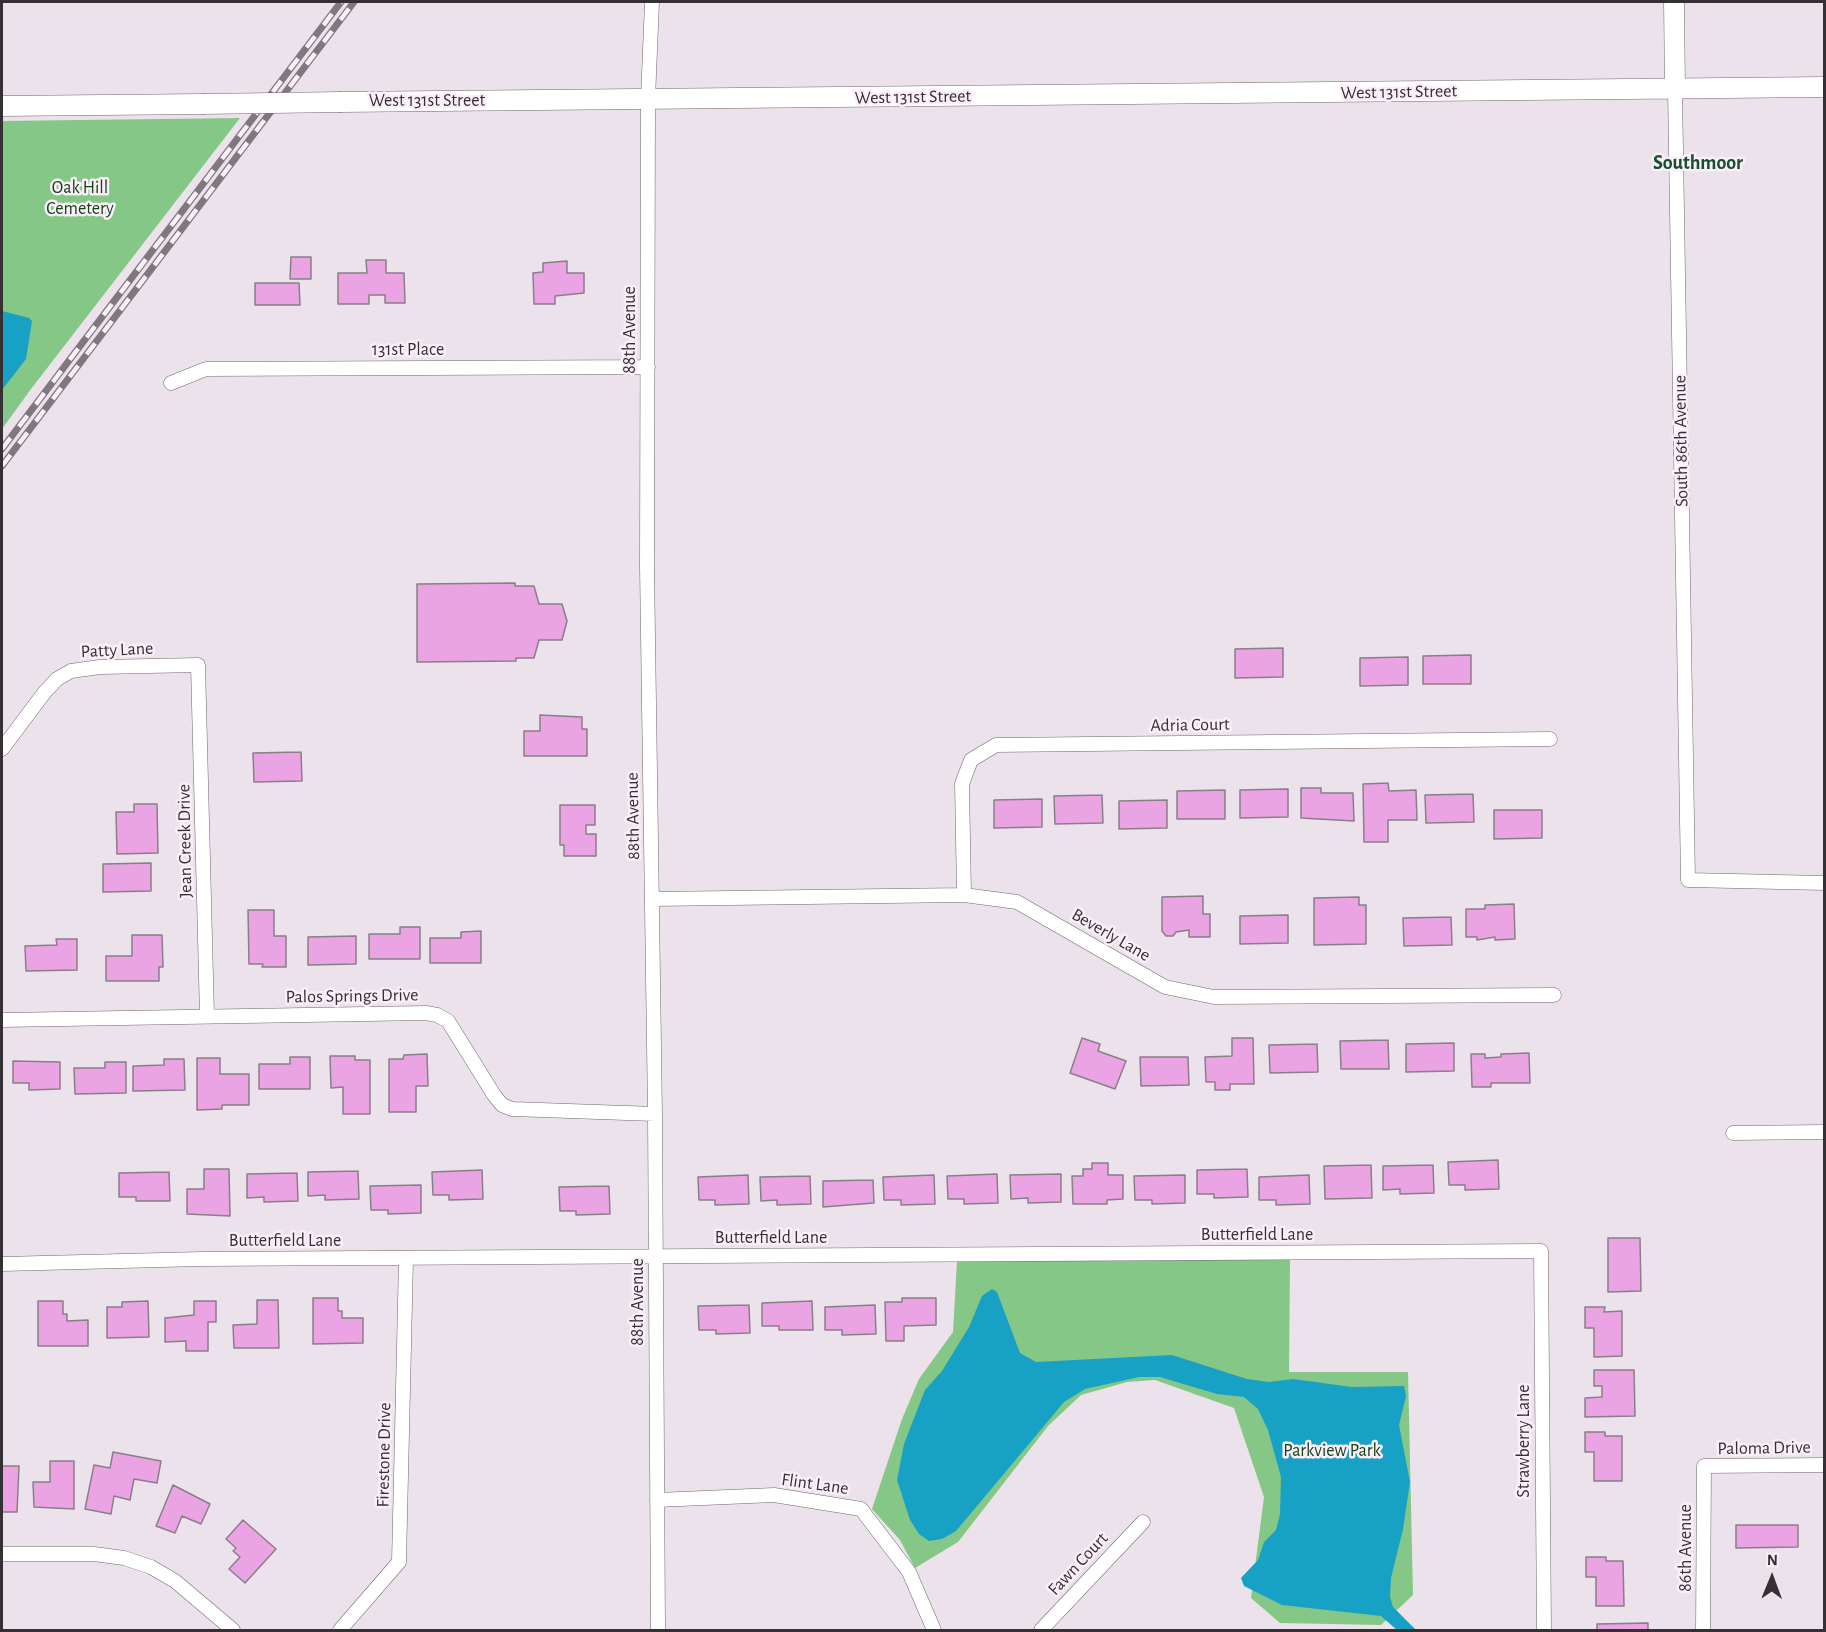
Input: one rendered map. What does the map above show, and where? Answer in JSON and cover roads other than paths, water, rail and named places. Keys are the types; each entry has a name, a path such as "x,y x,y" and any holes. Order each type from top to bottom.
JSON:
{"street":[{"name":"88th Avenue","path":"651,2 648,99 647,567 655,1114 657,1630"},
{"name":"South 86th Avenue","path":"1674,2 1688,880 1824,883"},
{"name":"West 131st Street","path":"2,106 1824,87"},
{"name":"131st Place","path":"171,383 206,369 648,367"},
{"name":"Patty Lane","path":"2,749 44,693 57,679 71,671 100,667 198,665"},
{"name":"Jean Creek Drive","path":"198,665 207,1016"},
{"name":"Adria Court","path":"964,895 962,784 971,760 996,745 1550,739"},
{"name":"Beverly Lane","path":"652,899 964,895 1017,902 1165,987 1214,997 1554,995"},
{"name":"Palos Springs Drive","path":"2,1020 437,1015 448,1021 502,1105 512,1109 655,1114"},
{"path":"1732,1134 1824,1132"},
{"name":"Butterfield Lane","path":"2,1264 202,1259 1541,1251"},
{"name":"Strawberry Lane","path":"1541,1251 1544,1630"},
{"name":"Firestone Drive","path":"340,1630 399,1562 406,1259"},
{"name":"Paloma Drive","path":"1704,1466 1824,1465"},
{"name":"86th Avenue","path":"1703,1630 1704,1466"},
{"name":"Flint Lane","path":"657,1500 774,1495 861,1509 909,1572 934,1630"},
{"name":"Fawn Court","path":"1041,1630 1143,1522"},
{"path":"2,1554 94,1554 124,1558 151,1567 175,1581 233,1630"}],"water":[{"path":"2,311 29,318 32,321 26,359 2,390"},
{"path":"992,1289 997,1292 1020,1353 1036,1362 1172,1355 1247,1379 1269,1382 1293,1379 1352,1387 1404,1386 1406,1396 1399,1425 1410,1482 1403,1529 1391,1578 1390,1597 1393,1607 1416,1630 1397,1630 1381,1616 1282,1605 1244,1586 1241,1578 1258,1560 1264,1542 1276,1530 1280,1514 1281,1477 1268,1430 1258,1409 1244,1397 1217,1394 1160,1377 1139,1377 1085,1389 1064,1402 956,1531 942,1539 929,1541 919,1534 910,1520 897,1480 904,1444 925,1390 942,1371 969,1327 982,1296"}],"railway":[{"path":"2,449 341,2"},
{"path":"2,466 354,2"}],"district":[{"name":"Southmoor","path":"1698,163"}],"park label":[{"name":"Oak Hill Cemetery","path":"80,198"},
{"name":"Parkview Park","path":"1332,1451"}]}
